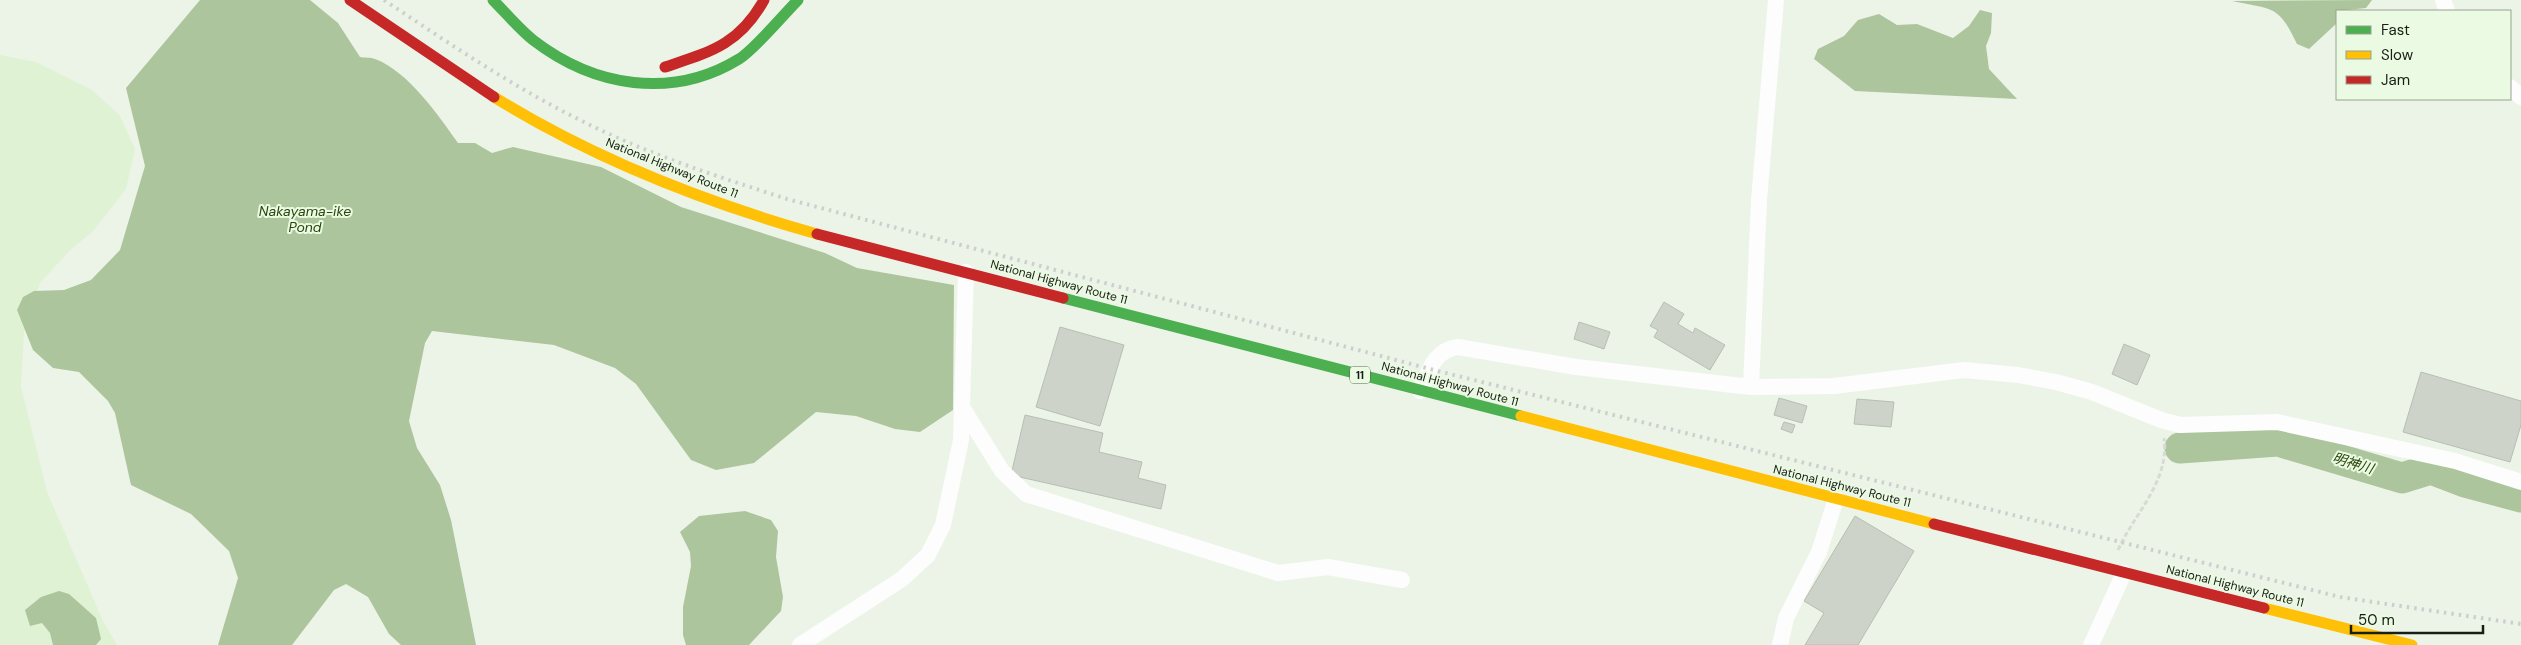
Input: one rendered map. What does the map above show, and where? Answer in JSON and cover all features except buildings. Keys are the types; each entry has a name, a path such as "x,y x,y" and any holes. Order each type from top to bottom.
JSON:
{"highway":[{"name":"National Highway Route 11","path":"350,0 489,95 577,144 677,187 814,233 2381,641 2412,645"},
{"path":"493,0 532,40 581,70 633,84 674,84 717,71 741,58 798,0"},
{"path":"652,68 670,67 718,49 753,20 764,0"}],"street":[{"path":"1751,387 1759,200 1776,0"},
{"path":"2511,88 2521,97"},
{"path":"800,645 902,579 928,555 943,525 954,478 960,440 966,272"},
{"path":"1420,391 1439,354 1443,350 1458,347 1576,367 1751,387 1834,386 1964,370 2018,375 2056,382 2092,392 2161,420 2180,425 2277,422 2455,461 2521,482"},
{"path":"962,408 1002,471 1026,494 1278,573 1328,567 1402,580"},
{"path":"1780,645 1786,618 1819,552 1836,498"},
{"path":"2091,645 2117,571"}],"path":[{"path":"2117,571 2121,542 2153,489 2163,466 2165,445 2161,420"}],"shaded area":[{"path":"0,55 36,62 92,90 120,116 135,149 126,189 93,231 71,249 40,283 24,332 21,387 47,492 103,621 117,645 0,645"}],"water":[{"name":"Nakayama-ike Pond","path":"200,0 310,0 338,23 360,57 373,58 387,65 411,84 422,95 458,143 475,143 492,153 513,147 601,167 681,207 825,253 857,268 954,285 953,410 920,432 895,429 856,416 816,412 754,463 716,470 691,460 636,384 615,368 554,345 432,331 425,343 409,421 417,448 440,485 451,520 476,645 401,645 389,634 368,597 346,584 334,590 292,645 218,645 238,578 229,551 191,514 131,485 115,413 108,401 79,372 53,368 33,350 17,310 23,297 34,291 64,290 91,280 120,250 145,166 126,88"},
{"path":"2372,0 2366,8 2336,10 2336,24 2309,49 2297,44 2285,22 2273,11 2232,1"},
{"path":"1980,10 1992,13 1991,33 1986,46 1989,69 2017,99 1855,91 1814,59 1818,49 1844,36 1858,20 1879,14 1897,25 1917,24 1953,38 1969,26"},
{"path":"745,511 771,520 778,531 776,557 783,597 781,611 749,645 686,645 683,635 683,607 691,566 690,552 680,532 699,516"},
{"path":"59,591 69,594 96,618 101,639 96,645 53,645 50,633 42,623 30,626 25,610 41,597"}],"waterway":[{"name":"明神川","path":"2180,448 2278,441 2402,478 2431,469 2465,482 2521,497"}],"railway":[{"path":"384,0 503,77 578,119 654,153 707,173 787,199 1430,369 2340,597 2521,624"}],"traffic: fast":[{"path":"493,0 533,40 557,56 582,69 607,77 634,82 660,83 687,80 713,72 739,59 761,40 798,0"},
{"path":"1063,298 1521,416"}],"traffic: slow":[{"path":"494,97 571,140 651,177 733,208 817,234"},
{"path":"1521,416 1934,524"},
{"path":"2264,608 2412,645"}],"traffic: jam":[{"path":"350,0 494,97"},
{"path":"665,67 710,51 734,37 754,15 764,0"},
{"path":"817,234 1063,298"},
{"path":"1934,524 2264,608"}]}
